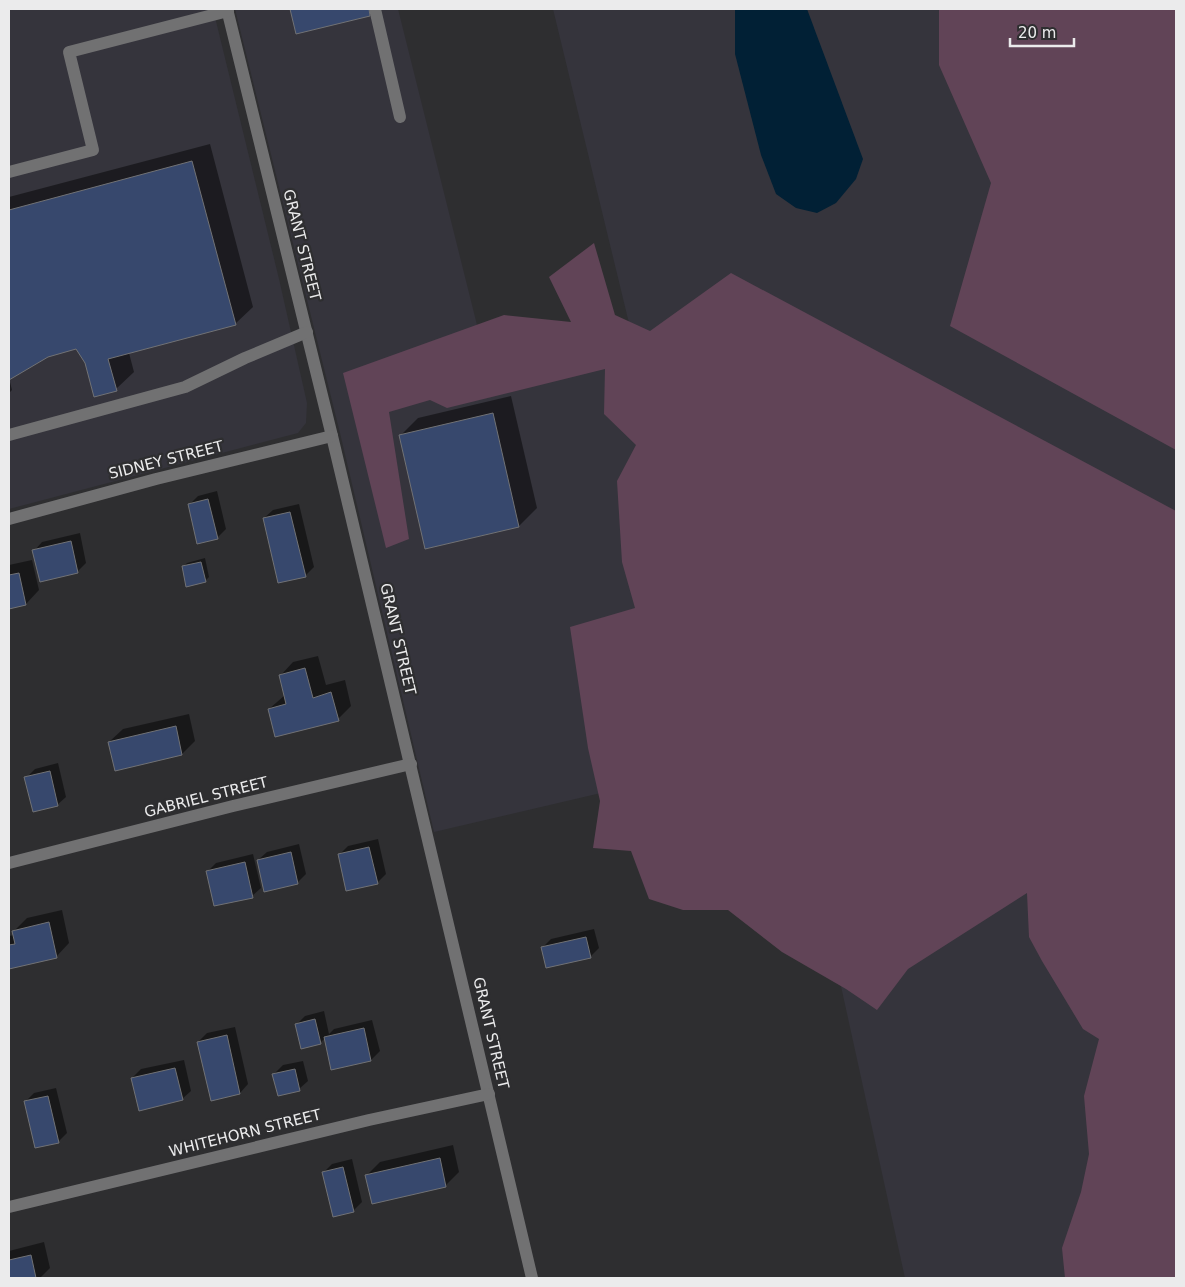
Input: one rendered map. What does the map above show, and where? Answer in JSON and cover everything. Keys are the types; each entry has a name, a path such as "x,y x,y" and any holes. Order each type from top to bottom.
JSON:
{"street":[{"path":"375,9 400,117"},
{"path":"9,172 93,150 69,52 227,10"},
{"name":"GRANT STREET","path":"227,10 411,764 532,1278"},
{"path":"9,435 185,387 245,358 307,332"},
{"name":"SIDNEY STREET","path":"9,519 156,479 332,436"},
{"name":"GABRIEL STREET","path":"9,863 233,806 411,764"},
{"name":"WHITEHORN STREET","path":"9,1207 369,1120 489,1094"}],"shaded area":[{"path":"9,9 213,9 279,279 307,403 306,423 298,433 9,509"},
{"path":"235,9 398,9 491,381 635,348 553,9 1176,9 1176,1278 905,1278 789,749 434,832 340,433"},
{"path":"939,9 1176,9 1176,450 950,326 991,183 939,65"},
{"path":"594,243 615,315 650,331 731,273 1176,511 1176,1278 1065,1278 1062,1248 1081,1192 1089,1154 1084,1096 1099,1039 1083,1029 1029,937 1027,893 908,969 877,1010 846,989 782,952 728,910 683,910 649,899 631,851 593,848 600,801 588,748 570,627 635,608 622,562 617,481 636,445 604,414 605,369 447,408 430,400 389,412 409,539 386,548 343,373 504,315 571,322 549,277"}],"water":[{"path":"735,9 807,9 863,159 856,179 836,203 817,213 796,208 776,194 761,155 735,54"}],"building":[{"path":"290,9 369,9 370,16 296,34"},
{"path":"192,161 236,325 108,359 117,391 94,397 85,363 76,349 48,357 9,380 9,210"},
{"path":"493,413 519,527 425,549 399,435"},
{"path":"208,499 218,539 197,544 188,504"},
{"path":"290,512 306,577 278,583 263,518"},
{"path":"71,541 78,573 40,582 32,550"},
{"path":"201,562 206,582 186,587 182,566"},
{"path":"19,573 26,605 9,609 9,575"},
{"path":"305,668 313,698 331,692 339,721 275,737 268,709 286,704 279,675"},
{"path":"176,726 182,755 115,771 108,742"},
{"path":"50,771 58,806 33,812 24,777"},
{"path":"369,847 378,884 346,891 338,854"},
{"path":"291,852 298,884 264,892 257,860"},
{"path":"245,862 253,898 214,906 206,871"},
{"path":"49,922 57,958 9,969 9,945 15,944 12,931"},
{"path":"586,937 591,958 546,968 541,947"},
{"path":"315,1019 321,1044 301,1049 295,1024"},
{"path":"364,1028 371,1061 331,1070 324,1037"},
{"path":"227,1035 240,1094 211,1101 197,1042"},
{"path":"175,1068 183,1100 139,1111 131,1078"},
{"path":"295,1069 300,1091 278,1096 272,1074"},
{"path":"48,1096 59,1143 35,1148 24,1101"},
{"path":"440,1158 446,1187 372,1204 365,1175"},
{"path":"343,1167 354,1212 333,1217 322,1172"},
{"path":"31,1255 36,1278 9,1278 9,1260"}]}
